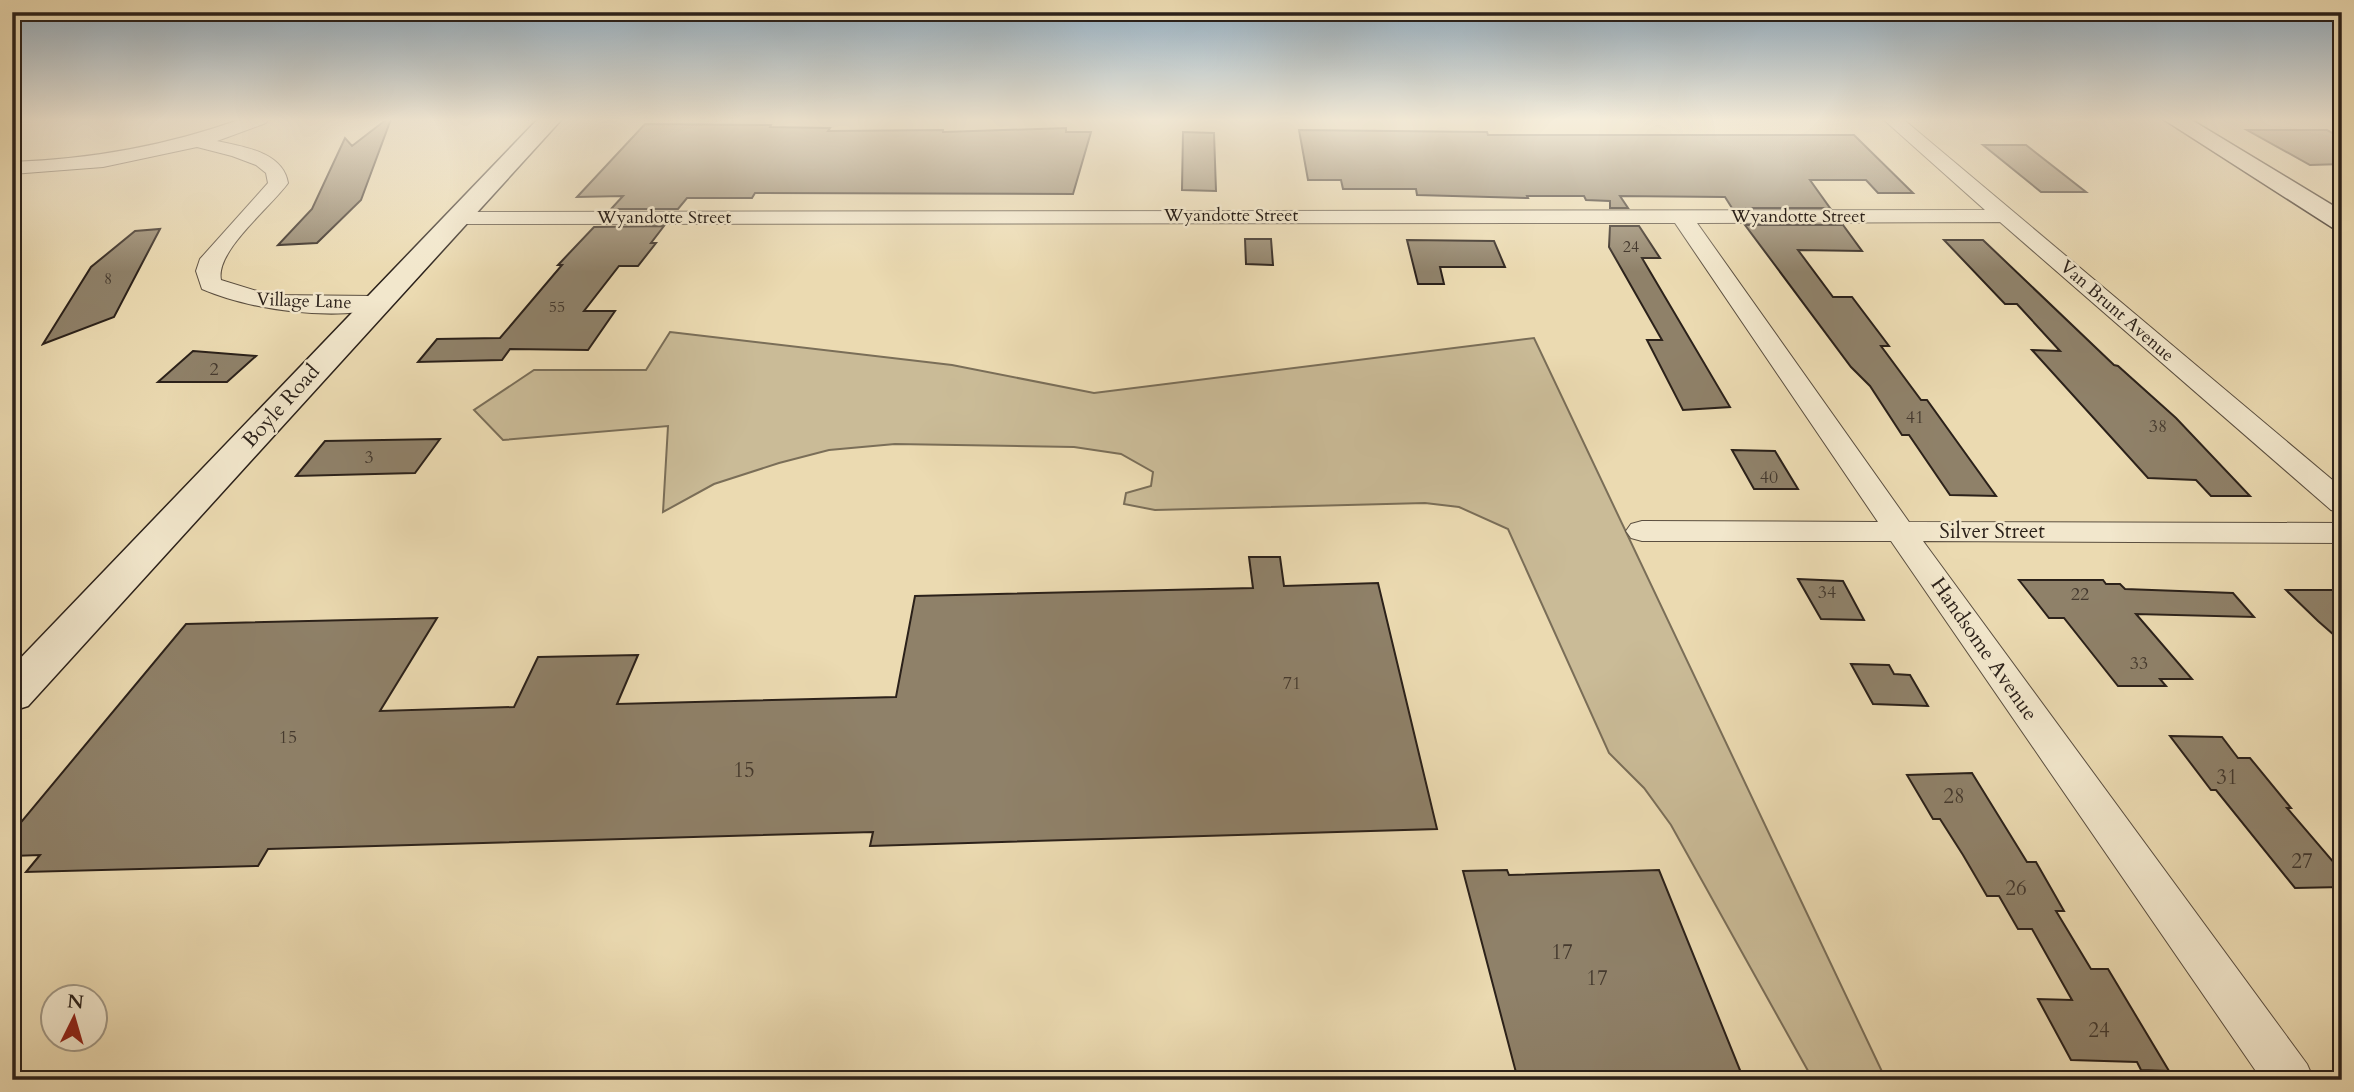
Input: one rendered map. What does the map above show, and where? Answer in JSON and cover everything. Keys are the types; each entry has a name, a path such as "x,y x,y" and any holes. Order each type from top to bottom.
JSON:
{"street":[{"name":"Village Lane","path":"275,170 278,184 218,250 208,269 210,284 230,294 279,304 375,303"},
{"name":"Boyle Road","path":"12,695 502,170"},
{"name":"Van Brunt Avenue","path":"1952,170 2342,504"},
{"path":"2257,170 2342,222"},
{"name":"Handsome Avenue","path":"1681,216 1899,530 2290,1080"},
{"name":"Wyandotte Street","path":"455,218 2007,216"},
{"name":"Silver Street","path":"1642,531 2342,533"}],"shaded area":[{"path":"670,332 952,365 1094,393 1534,338 1886,1080 1812,1078 1671,825 1644,788 1609,753 1508,529 1459,507 1425,503 1155,510 1124,504 1126,493 1151,486 1153,472 1121,454 1074,447 895,444 829,450 714,484 663,512 668,426 503,440 474,410 534,370 646,370"}],"building":[{"path":"330,170 372,170 361,200 317,243 278,245 312,209"},
{"path":"602,170 1080,170 1073,194 755,193 752,198 687,198 678,209 611,209 623,196 577,197"},
{"path":"1182,170 1215,170 1216,191 1182,190"},
{"path":"1306,170 1890,170 1913,193 1878,193 1866,180 1810,180 1830,208 1732,208 1725,197 1620,196 1628,208 1610,208 1610,201 1586,200 1584,196 1527,196 1528,198 1417,195 1416,189 1343,189 1341,180 1308,180"},
{"path":"2014,170 2058,170 2086,192 2041,192"},
{"path":"1745,225 1843,225 1862,251 1798,250 1833,297 1852,297 1889,346 1881,346 1921,400 1927,400 1996,496 1950,495 1909,435 1902,435 1870,386 1851,367"},
{"path":"664,226 651,243 656,243 638,266 619,266 584,311 615,311 588,350 510,349 502,360 418,362 437,339 500,338 562,265 558,265 594,227"},
{"path":"1610,226 1639,226 1660,258 1642,258 1730,407 1683,410 1647,340 1662,340 1609,247"},
{"path":"160,229 114,317 43,344 91,267 135,231"},
{"path":"1245,239 1271,239 1273,265 1246,264"},
{"path":"1407,240 1494,241 1505,267 1440,267 1444,284 1418,284"},
{"path":"1944,240 1983,240 2114,365 2176,418 2250,496 2211,496 2196,480 2148,478 2032,350 2060,351 2017,304 2005,304"},
{"path":"193,351 256,356 227,382 158,382"},
{"path":"440,439 415,473 296,476 325,441"},
{"path":"1732,450 1775,451 1798,489 1754,489"},
{"path":"1249,557 1280,557 1284,586 1378,583 1437,829 870,846 873,832 268,849 258,866 26,872 40,855 12,856 12,833 186,624 437,618 380,711 514,707 538,657 638,655 617,704 896,697 915,596 1253,588"},
{"path":"1798,579 1843,581 1864,620 1821,619"},
{"path":"2019,580 2103,580 2106,584 2120,584 2125,589 2233,593 2254,617 2136,614 2192,679 2160,679 2166,686 2118,686 2064,618 2049,618"},
{"path":"2286,590 2342,590 2342,642 2318,621"},
{"path":"1851,664 1889,665 1894,674 1910,675 1928,706 1873,704"},
{"path":"2170,736 2222,737 2238,758 2250,758 2291,808 2287,808 2342,872 2342,887 2295,888 2216,790 2211,790"},
{"path":"1972,773 2027,862 2036,862 2064,911 2056,911 2091,969 2108,969 2169,1071 2141,1070 2137,1062 2071,1060 2038,999 2072,1000 2032,929 2018,929 1999,896 1987,896 1940,819 1933,819 1907,775"},
{"path":"1507,870 1509,875 1659,870 1744,1080 1518,1080 1463,871"}]}
